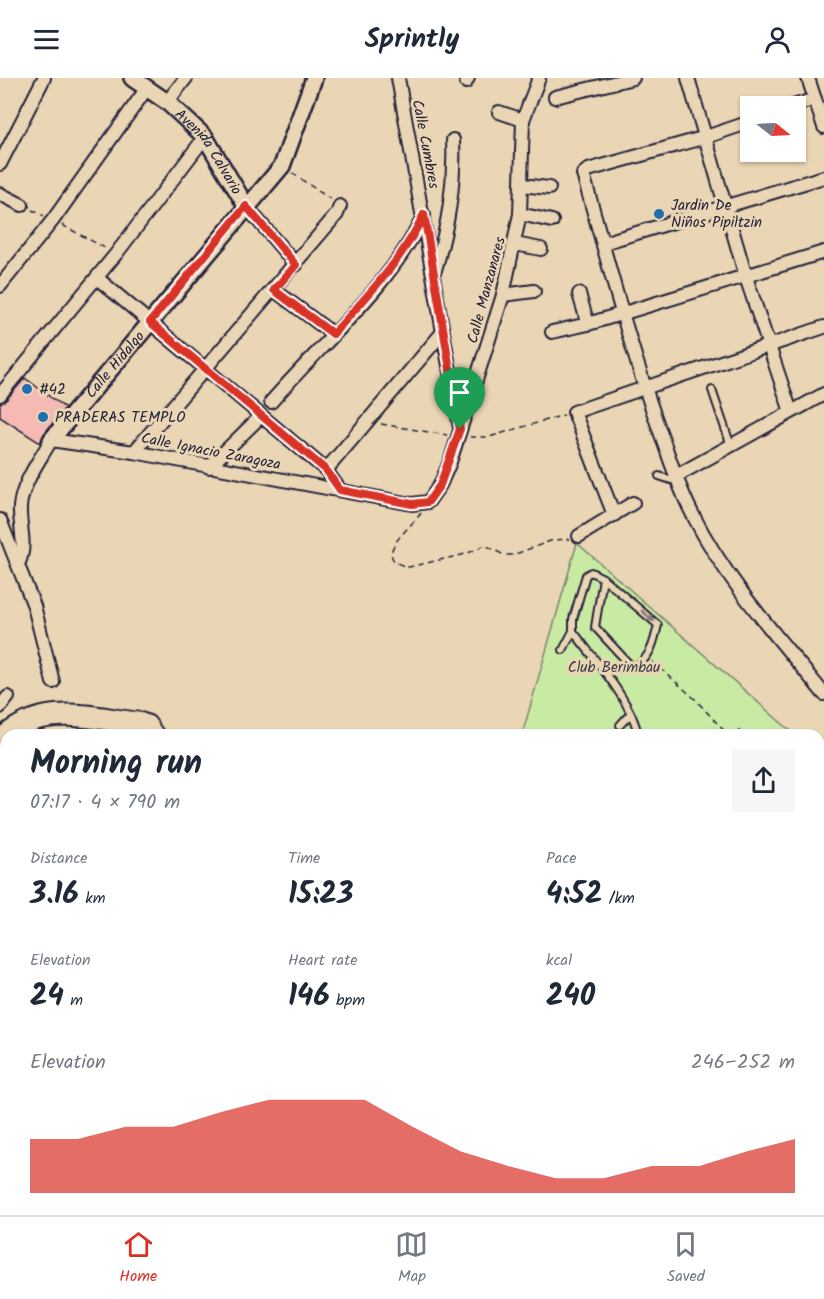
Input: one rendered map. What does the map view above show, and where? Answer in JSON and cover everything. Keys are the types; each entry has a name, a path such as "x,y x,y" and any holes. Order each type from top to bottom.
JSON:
{"street":[{"path":"0,164 44,78"},
{"name":"Avenida Calvario","path":"132,78 167,102 205,137 246,206 296,265"},
{"path":"167,102 186,78"},
{"path":"282,166 314,78"},
{"name":"Calle Cumbres","path":"398,78 424,214 460,429"},
{"name":"Calle Manzanares","path":"428,502 440,485 503,295 520,214 523,120 539,78"},
{"path":"555,98 633,78"},
{"path":"688,78 746,277 791,412"},
{"path":"808,78 824,127"},
{"path":"0,286 53,220 147,88"},
{"path":"806,102 815,99"},
{"path":"500,112 523,120"},
{"path":"740,125 585,171 583,174 644,386 693,516 720,562 824,694"},
{"path":"0,395 97,278 205,137"},
{"path":"433,274 448,225 454,176 453,140"},
{"name":"Calle Hidalgo","path":"51,440 282,166"},
{"path":"603,243 824,177"},
{"path":"521,185 549,188"},
{"path":"0,194 22,205"},
{"path":"134,452 296,265 337,214 340,206"},
{"path":"270,402 391,269 414,236 424,214"},
{"path":"520,214 552,221"},
{"path":"514,244 542,249"},
{"path":"552,332 588,324 824,252"},
{"path":"97,278 326,470 340,490"},
{"path":"274,290 333,334"},
{"path":"503,295 534,291"},
{"path":"579,294 588,324"},
{"path":"614,515 574,412 644,386 824,327"},
{"path":"326,470 442,332"},
{"path":"676,476 824,394"},
{"path":"209,467 261,416"},
{"path":"19,562 22,552 20,508 22,496 51,440"},
{"name":"Calle Ignacio Zaragoza","path":"51,440 134,452 412,504 428,502"},
{"path":"579,536 633,503"},
{"path":"0,520 19,562 34,606 53,682"},
{"path":"7,729 30,715 51,710 141,719 149,722 154,729"},
{"path":"25,729 35,723 51,720 139,729"}],"lane":[{"path":"712,390 731,446"},
{"path":"659,476 670,480 676,476"},
{"path":"563,650 573,631 573,619 586,575 591,573 603,578 658,625 647,657 636,667 630,665 595,627 603,578"},
{"path":"573,631 630,714 636,729"},
{"path":"620,725 630,714"}],"path":[{"path":"282,166 340,206"},
{"path":"22,205 116,254"},
{"path":"428,502 415,522 396,539 392,548 393,558 399,565 409,567 466,554 486,546 504,555 513,555 552,540 579,536"},
{"path":"647,657 691,695 722,729"},
{"path":"691,695 694,690"}],"green space":[{"name":"Club Berimbau","path":"577,543 788,729 524,729"}],"building":[{"path":"25,378 65,408 44,434 40,443 0,417 0,403 6,400"}],"place":[{"name":"Jardin De Niños Pipiltzin","path":"659,214"},
{"name":"#42","path":"27,389"},
{"name":"PRADERAS TEMPLO","path":"43,417"}],"route":[{"path":"246,206 296,265 274,290 333,334 391,269 414,236 424,214 460,429 440,485 428,502 412,504 340,490 326,470 150,322 246,206"}]}
